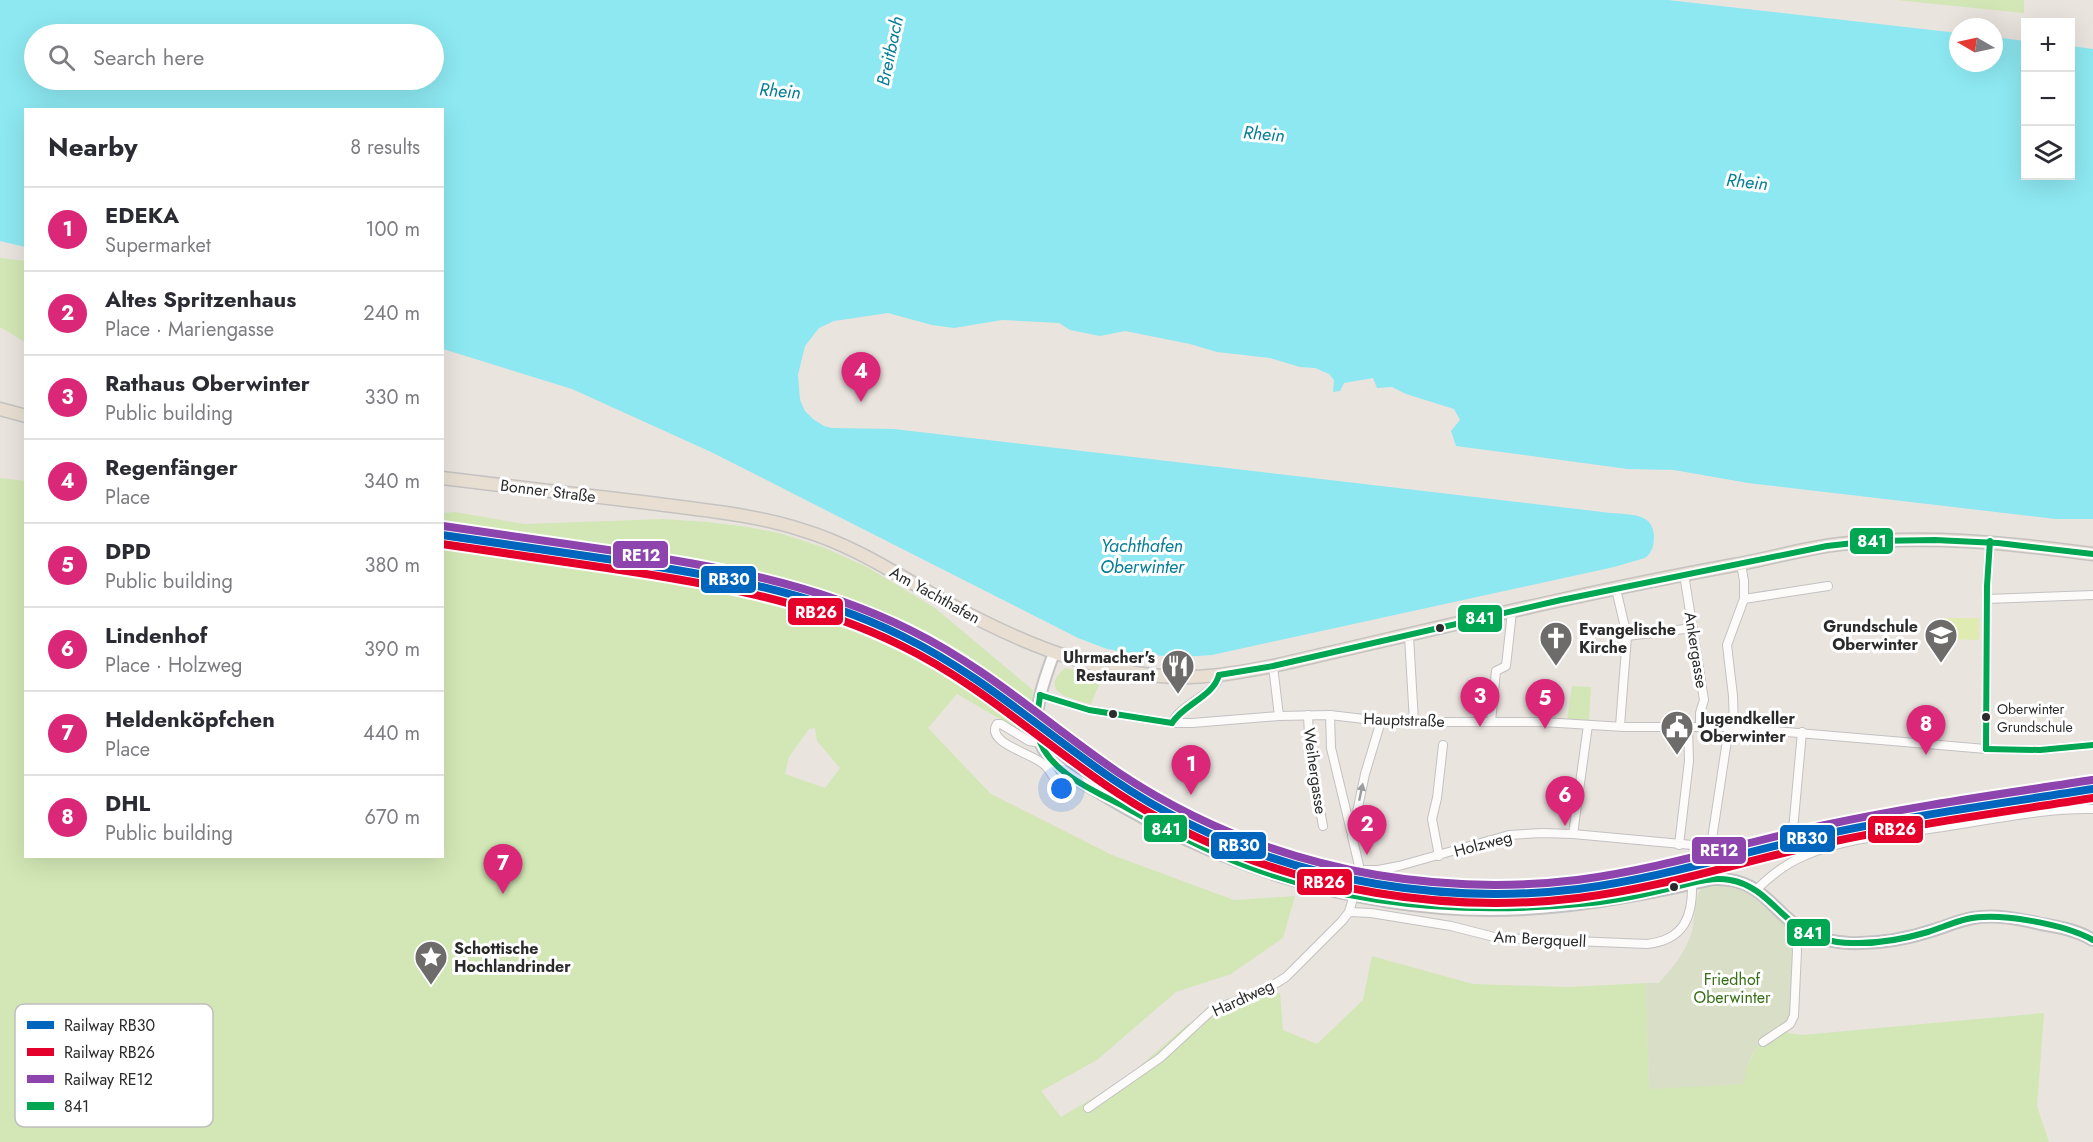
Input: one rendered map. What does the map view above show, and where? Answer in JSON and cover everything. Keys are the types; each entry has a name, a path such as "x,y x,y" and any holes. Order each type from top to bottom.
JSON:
{"main road":[{"path":"0,409 24,415"},
{"name":"Bonner Straße","path":"444,478 653,504"},
{"name":"Am Yachthafen","path":"653,504 763,520 803,530 861,554 1024,642 1106,668 1162,676 1219,675 1273,666 1684,574 1839,544 1935,539 1990,541 2093,554"}],"street":[{"path":"1986,749 1987,600 1990,541"},
{"path":"1731,727 1733,696 1727,645 1744,598 1741,564"},
{"name":"Ankergasse","path":"1684,574 1704,699 1700,726"},
{"path":"1744,598 1828,586"},
{"path":"1616,589 1627,636 1620,726"},
{"path":"1987,600 2093,595"},
{"path":"1487,722 1496,670 1506,666 1512,612"},
{"path":"1627,636 1693,628"},
{"path":"1409,636 1414,722"},
{"path":"1054,653 1040,695 1037,729 1041,743 1055,764 1120,804 1200,846 1274,875 1354,896 1418,905 1488,910 1587,904 1726,878 1737,880 1756,890 1795,925 1809,934 1829,941 1873,943 1900,939 1971,918 2003,917 2077,932 2093,940"},
{"path":"1273,666 1279,716"},
{"path":"1172,723 1182,710 1217,683 1219,675"},
{"name":"Hauptstraße","path":"1040,695 1063,704 1098,712 1172,723 1330,715 1414,722 1543,722 1620,726 1731,727 1986,749 2027,750 2093,744"},
{"name":"Weihergasse","path":"1308,715 1310,757 1323,826"},
{"path":"1330,715 1331,748 1352,836"},
{"path":"1352,836 1365,774 1381,721"},
{"path":"1041,743 1029,741 1001,724 997,724 994,728 993,732 1001,742 1044,764 1056,781"},
{"path":"1573,834 1588,725"},
{"path":"1679,845 1689,761 1688,726"},
{"name":"Holzweg","path":"1352,836 1360,870 1378,870 1439,856 1509,835 1573,834 1703,846 1708,844 1712,838 1731,727"},
{"path":"1793,830 1802,732"},
{"path":"1439,856 1432,819 1439,790 1443,745"},
{"path":"1756,890 1772,874 1786,865 1827,848 2058,810 2093,809"},
{"name":"Am Bergquell","path":"1349,912 1371,913 1451,926 1498,938 1647,944 1671,938 1679,931 1691,911 1692,884"},
{"name":"Hardtweg","path":"1088,1108 1160,1058 1211,1011 1267,989 1286,976 1349,912 1354,896"},
{"path":"1763,1042 1790,1024 1794,1016 1797,951 1795,925"}],"green space":[{"path":"1896,0 2024,0 2024,13"},
{"path":"0,258 24,261 24,341 0,327"},
{"path":"0,478 24,481 24,858 444,858 444,543 703,583 766,595 810,608 879,634 954,674 1031,729 1024,733 957,694 928,728 991,794 1112,855 1234,900 1295,896 1283,938 1231,974 1176,992 1097,1060 1041,1091 1061,1117 1125,1079 1188,1024 1214,1017 1238,1004 1280,993 1283,1030 1317,1044 1363,1000 1372,956 1473,984 1569,987 1646,983 1649,1089 1746,1068 1760,1041 1783,1023 1788,1033 1802,1035 2044,1013 2037,1106 2049,1142 0,1142","holes":["815,728 817,741 840,768 825,788 785,774 789,757 809,729"]},
{"path":"455,512 524,524 663,519 707,522 783,534 825,548 867,567 935,608 1033,690 1031,712 961,663 923,641 842,606 790,588 706,571 444,531 444,513"},
{"path":"1946,618 1979,618 1979,640 1946,639"},
{"path":"1065,668 1103,675 1091,704 1067,697 1056,689 1057,676"},
{"path":"1572,686 1591,687 1589,720 1567,719"},
{"name":"Friedhof Oberwinter","path":"1702,886 1730,887 1749,894 1790,928 1793,935 1795,958 1791,1017 1759,1045 1749,1062 1744,1084 1649,1089 1646,983 1659,983 1678,959 1692,931 1696,902"}],"water":[{"path":"0,0 1668,0 1949,32 1949,72 2003,72 2003,38 2021,40 2021,180 2075,180 2075,47 2093,49 2093,519 2056,519 1748,483 1674,470 1628,469 1456,446 1451,431 1460,420 1454,409 1406,394 1392,387 1377,388 1373,378 1344,383 1340,391 1333,392 1334,380 1329,374 1315,368 1300,367 1270,358 1217,352 1125,331 1100,336 1070,330 1059,323 1002,320 954,328 932,325 888,313 834,321 819,328 805,346 798,375 800,400 805,411 813,419 832,428 894,429 1633,515 1645,519 1653,529 1653,546 1645,558 1614,567 1212,655 1182,657 1133,654 1107,649 1078,638 711,452 572,389 444,349 444,108 24,108 24,247 0,241"}],"rail line":[{"name":"RE12","path":"444,526 686,562 762,578 837,600 874,614 939,645 992,679 1119,773 1179,809 1243,838 1309,860 1377,875 1427,882 1477,885 1577,880 1670,863 1858,818 2092,780"},
{"name":"RB30","path":"444,535 720,578 794,595 867,620 902,636 958,667 1085,760 1173,816 1239,846 1273,858 1377,884 1427,891 1478,894 1578,889 1671,872 1859,827 2093,789"},
{"name":"RB26","path":"444,544 720,587 794,605 867,630 929,660 955,676 1104,784 1167,822 1234,854 1269,866 1305,877 1377,893 1427,900 1478,903 1553,901 1609,894 1859,836 2093,798"}],"transit line":[{"name":"841","path":"1219,675 1273,666 1561,600 1827,546 1872,541 1935,540 1998,543 2093,554"},
{"name":"841","path":"1986,749 1987,586 1990,541"},
{"name":"841","path":"1172,723 1177,716 1211,689 1219,675"},
{"name":"841","path":"1040,695 1037,731 1043,749 1052,761 1075,780 1214,852 1284,879 1326,890 1409,904 1494,908 1537,907 1613,900 1722,879 1750,887 1803,930 1817,937 1837,942 1871,943 1910,937 1980,917 2013,918 2049,924 2093,940"},
{"name":"841","path":"1040,695 1089,710 1172,723"},
{"name":"841","path":"1986,749 2040,750 2093,745"}],"place":[{"name":"Regenfänger","path":"861,402"},
{"name":"Grundschule Oberwinter","path":"1941,664"},
{"name":"Evangelische Kirche","path":"1556,667"},
{"name":"Uhrmacher's Restaurant","path":"1178,695"},
{"name":"Oberwinter Grundschule","path":"1986,717"},
{"name":"Rathaus Oberwinter","path":"1480,727"},
{"name":"DPD","path":"1545,729"},
{"name":"DHL","path":"1926,755"},
{"name":"Jugendkeller Oberwinter","path":"1677,756"},
{"name":"EDEKA","path":"1191,795"},
{"name":"Lindenhof","path":"1565,826"},
{"name":"Altes Spritzenhaus","path":"1367,855"},
{"name":"Heldenköpfchen","path":"503,894"},
{"name":"Schottische Hochlandrinder","path":"431,986"}],"water label":[{"name":"Breitbach","path":"890,51"},
{"name":"Rhein","path":"780,91"},
{"name":"Rhein","path":"1264,134"},
{"name":"Rhein","path":"1747,182"},
{"name":"Yachthafen Oberwinter","path":"1142,556"}]}
